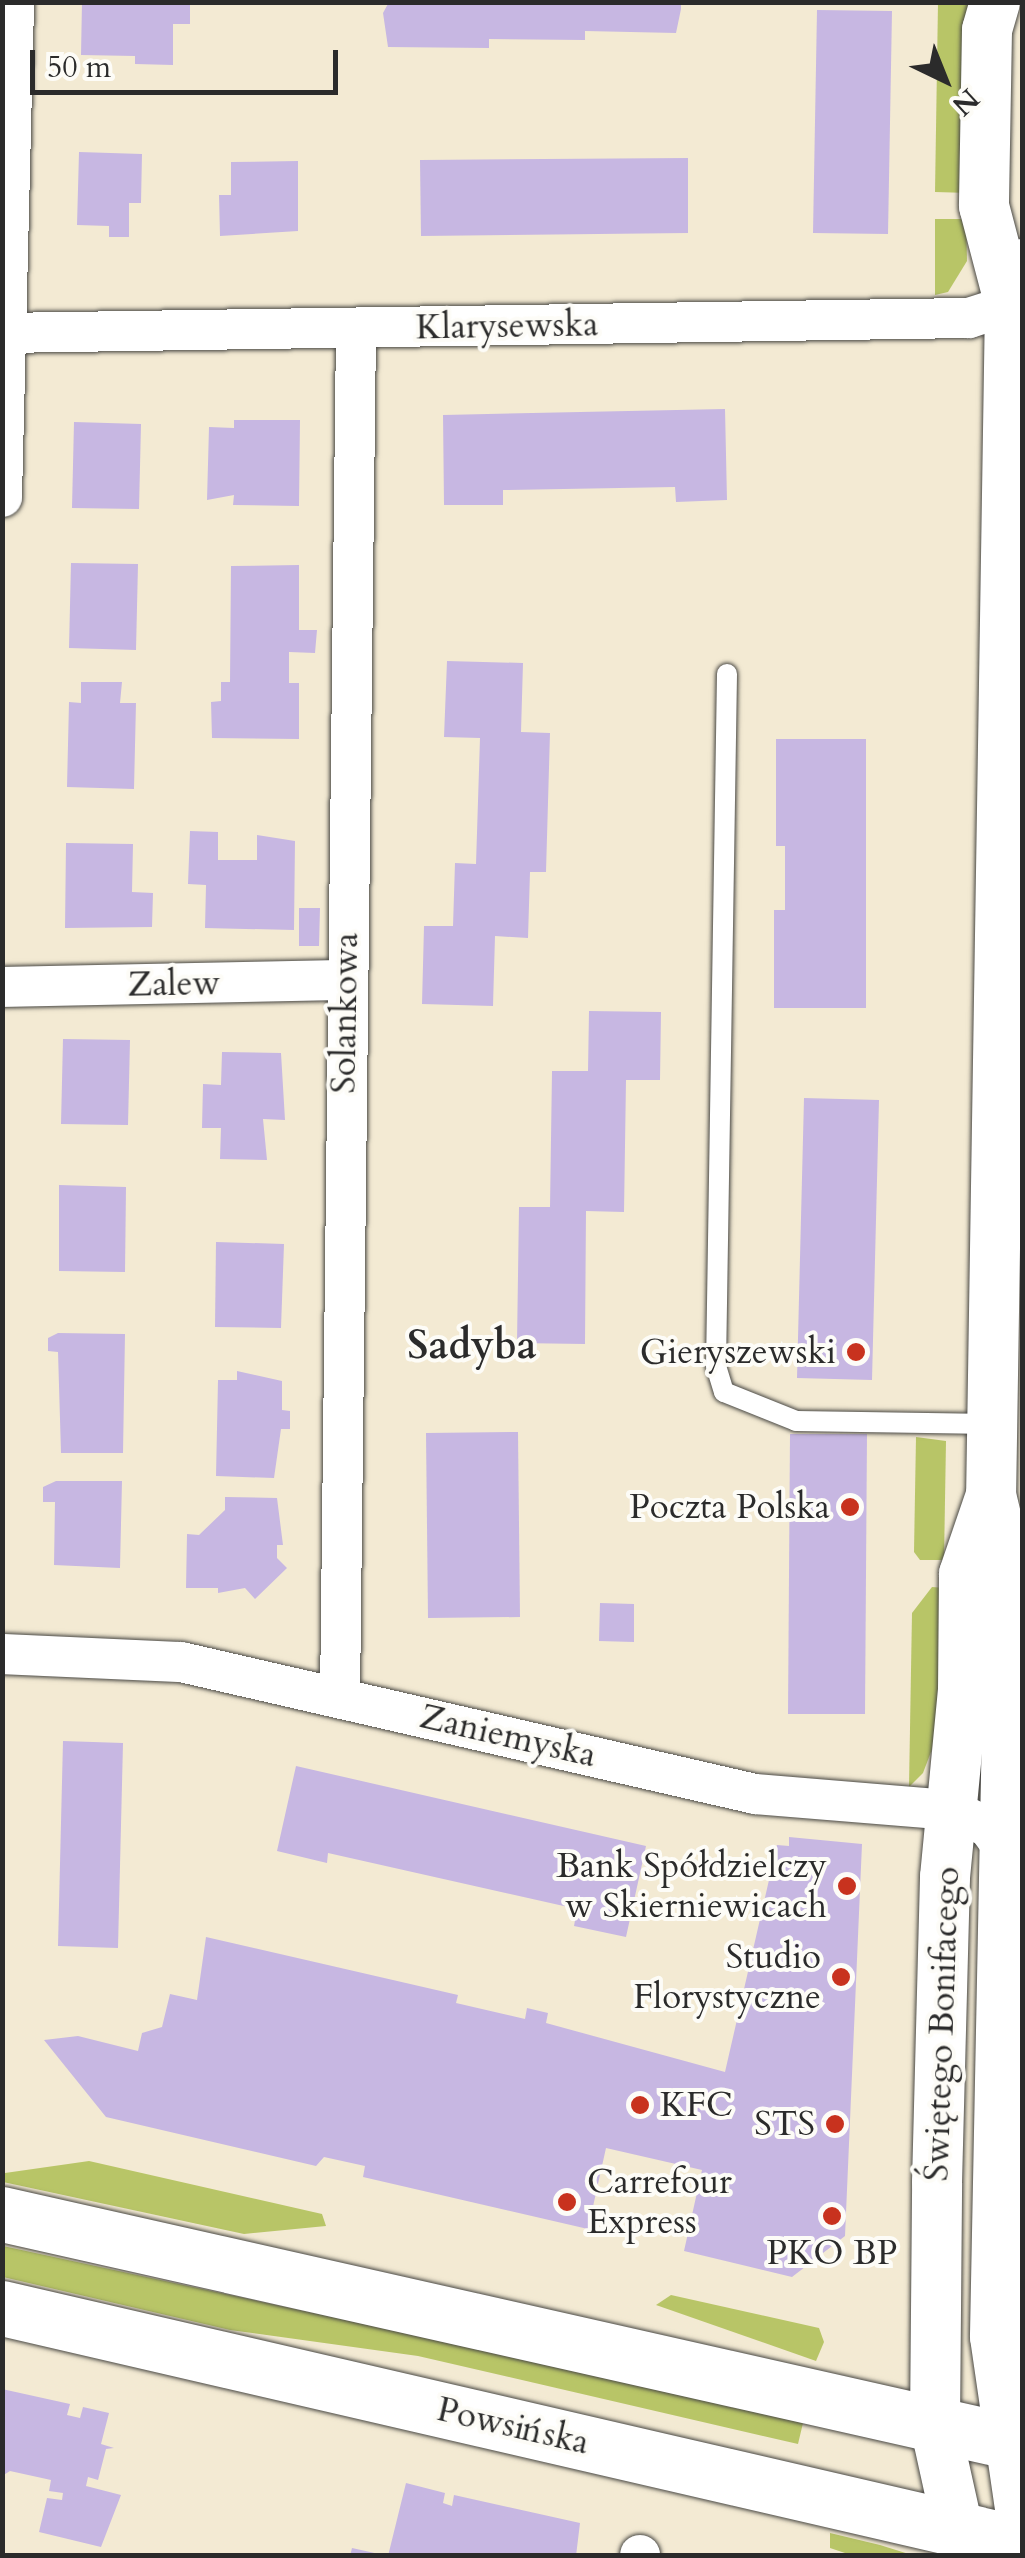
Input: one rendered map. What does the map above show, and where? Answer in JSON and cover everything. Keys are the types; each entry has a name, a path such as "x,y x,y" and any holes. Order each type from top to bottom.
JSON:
{"main road":[{"path":"2,2214 1016,2442"},
{"name":"Powsińska","path":"2,2308 960,2543 1022,2544"}],"street":[{"path":"2,497 14,2"},
{"name":"Świętego Bonifacego","path":"995,2 987,30 984,206 1019,290 1010,1036 992,1424 1006,1498 1010,1574 1001,1846 1010,2069 995,2336 1016,2442 1022,2521"},
{"name":"Klarysewska","path":"4,332 969,318 1019,290"},
{"name":"Solankowa","path":"340,1698 356,328"},
{"name":"Zalew","path":"2,987 346,980"},
{"name":"Świętego Bonifacego","path":"960,2543 935,2425 951,1810 963,1691 964,1574 1006,1498"},
{"name":"Zaniemyska","path":"2,1654 181,1662 754,1794 951,1810 988,1827 1001,1846"}],"lane":[{"path":"727,674 716,1366 724,1392 796,1422 992,1424"}],"green space":[{"path":"938,3 972,3 969,193 935,192"},
{"path":"935,219 966,219 967,261 948,292 935,295"},
{"path":"916,1437 946,1441 944,1560 920,1560 914,1552"},
{"path":"932,1587 945,1588 934,1744 923,1773 909,1787 912,1613"},
{"path":"89,2161 322,2214 326,2226 244,2234 3,2182 5,2173"},
{"path":"3,2246 803,2423 798,2444 418,2356 230,2330 3,2277"},
{"path":"671,2295 819,2328 824,2342 816,2361 656,2305"},
{"path":"830,2533 912,2555 851,2555 830,2548"}],"building":[{"path":"82,2 190,2 190,24 173,24 173,65 135,64 135,56 81,55"},
{"path":"389,2 681,2 681,9 676,33 585,31 585,40 489,39 489,48 388,47 383,13"},
{"path":"817,10 892,11 888,234 813,233"},
{"path":"79,152 142,154 141,203 129,203 129,237 109,237 109,226 77,225"},
{"path":"688,158 688,233 421,236 420,160"},
{"path":"298,161 298,231 220,236 219,195 231,195 231,162"},
{"path":"725,409 727,500 676,502 675,487 503,490 503,505 444,505 443,415"},
{"path":"234,420 300,420 299,506 233,505 234,495 207,500 209,427 234,428"},
{"path":"74,422 141,424 139,509 72,508"},
{"path":"71,563 138,564 136,650 69,648"},
{"path":"299,565 299,630 317,630 315,653 289,652 289,683 299,683 299,739 212,738 211,702 221,701 221,682 230,682 231,566"},
{"path":"447,661 523,663 521,732 550,733 546,872 530,872 528,938 495,936 493,1006 422,1004 424,926 453,926 455,863 476,864 480,738 444,737"},
{"path":"81,682 122,682 120,703 136,703 134,789 67,787 69,702 81,703"},
{"path":"776,739 866,739 866,1008 774,1008 774,910 785,910 785,846 776,846"},
{"path":"190,831 218,832 218,860 257,860 257,835 295,841 294,930 205,928 206,885 188,884"},
{"path":"66,843 133,844 132,892 153,893 152,927 65,928"},
{"path":"299,908 320,908 319,946 299,946"},
{"path":"589,1011 661,1012 660,1080 626,1080 624,1212 586,1211 585,1344 517,1343 519,1207 550,1207 552,1071 588,1071"},
{"path":"63,1039 130,1040 128,1125 61,1124"},
{"path":"222,1052 281,1053 285,1120 263,1119 267,1160 220,1159 221,1128 202,1128 203,1084 221,1085"},
{"path":"804,1098 879,1100 872,1380 797,1378"},
{"path":"59,1185 126,1187 125,1272 59,1271"},
{"path":"216,1242 284,1244 281,1328 215,1327"},
{"path":"58,1333 125,1334 123,1453 61,1453 58,1352 48,1351 48,1338"},
{"path":"237,1371 282,1381 282,1410 290,1411 290,1429 281,1429 274,1478 216,1476 218,1380 237,1380"},
{"path":"518,1432 520,1617 428,1618 426,1433"},
{"path":"790,1434 867,1434 865,1714 788,1714"},
{"path":"56,1481 122,1481 120,1568 54,1565 55,1502 43,1502 43,1487"},
{"path":"225,1497 277,1498 283,1545 277,1545 277,1558 287,1568 255,1599 245,1588 218,1593 218,1588 186,1588 187,1534 199,1535 225,1510"},
{"path":"600,1603 634,1604 634,1642 599,1641"},
{"path":"63,1741 123,1743 118,1948 58,1946"},
{"path":"296,1766 646,1846 626,1937 574,1926 577,1909 328,1853 327,1863 277,1851"},
{"path":"789,1837 862,1844 845,2236 792,2277 684,2251 702,2170 606,2148 588,2229 363,2177 365,2166 324,2157 316,2166 106,2117 44,2040 78,2036 138,2051 142,2033 162,2027 170,1994 197,2000 206,1937 458,1995 456,2003 525,2019 527,2008 548,2013 546,2023 725,2072 777,1845 789,1846"},
{"path":"2,2389 70,2404 67,2415 80,2418 83,2407 109,2413 101,2444 114,2448 106,2449 98,2480 88,2477 86,2486 121,2495 101,2547 39,2532 47,2498 62,2500 63,2493 49,2491 51,2480 10,2471 2,2476"},
{"path":"406,2483 445,2493 443,2503 452,2506 454,2495 580,2523 576,2556 388,2556"},
{"path":"352,2548 379,2554 350,2556"}],"place":[{"name":"Gieryszewski","path":"856,1352"},
{"name":"Poczta Polska","path":"850,1507"},
{"name":"Bank Spółdzielczy w Skierniewicach","path":"847,1886"},
{"name":"Studio Florystyczne","path":"841,1977"},
{"name":"KFC","path":"640,2105"},
{"name":"STS","path":"835,2124"},
{"name":"Carrefour Express","path":"567,2202"},
{"name":"PKO BP","path":"832,2216"}],"district":[{"name":"Sadyba","path":"472,1346"}]}
